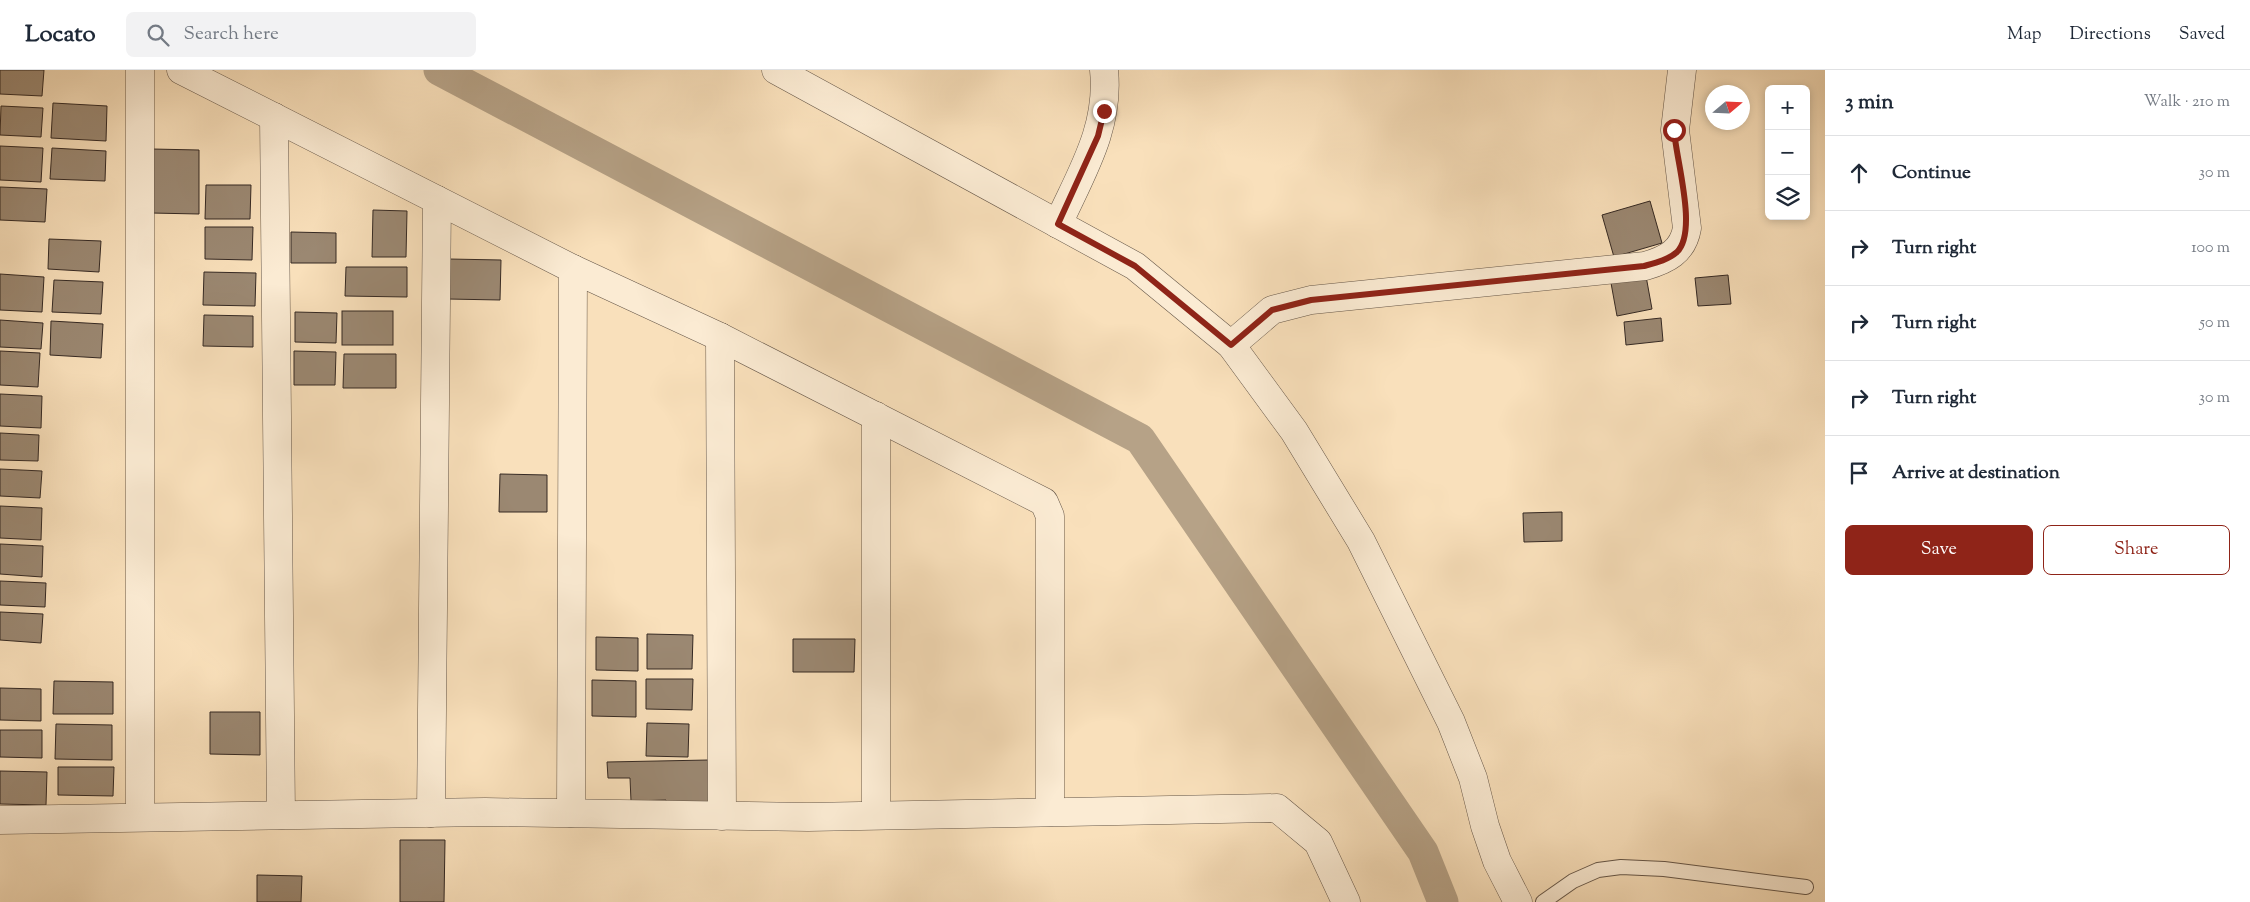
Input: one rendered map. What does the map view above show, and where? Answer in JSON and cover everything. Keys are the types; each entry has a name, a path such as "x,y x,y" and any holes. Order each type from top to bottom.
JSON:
{"street":[{"path":"140,70 140,817"},
{"path":"181,70 573,269 720,337 1044,502 1050,516 1050,812"},
{"path":"776,70 821,80 1058,224 1135,266 1231,345 1294,431 1361,541 1451,722 1473,778 1485,826 1497,861 1514,895"},
{"path":"1058,224 1098,136 1104,111 1104,70"},
{"path":"1231,345 1272,310 1311,300 1644,266 1676,253 1686,238 1687,228 1674,130 1682,70"},
{"path":"274,117 281,816"},
{"path":"430,813 437,200"},
{"path":"571,813 573,269"},
{"path":"720,337 722,816"},
{"path":"876,416 876,815"},
{"path":"0,820 430,813 722,816 876,815 1277,808 1318,842 1346,902"}],"lane":[{"path":"1543,902 1573,881 1598,870 1621,867 1664,869 1806,888"}],"building":[{"path":"0,70 44,70 42,96 0,94"},
{"path":"53,103 107,106 106,141 51,138"},
{"path":"1,106 43,108 41,137 0,135"},
{"path":"0,146 43,148 41,182 0,180"},
{"path":"52,148 106,151 105,181 50,179"},
{"path":"152,149 199,150 199,214 151,213"},
{"path":"206,185 251,185 250,219 205,219"},
{"path":"0,187 47,189 45,222 0,220"},
{"path":"1650,201 1662,243 1614,257 1602,215"},
{"path":"373,210 407,211 406,257 372,257"},
{"path":"205,227 253,227 252,260 205,259"},
{"path":"291,232 336,233 336,263 291,263"},
{"path":"49,239 101,241 99,272 48,269"},
{"path":"449,259 501,260 500,300 448,299"},
{"path":"346,267 407,267 407,297 345,296"},
{"path":"204,272 256,273 255,306 203,305"},
{"path":"0,274 44,277 42,312 0,310"},
{"path":"1728,275 1731,304 1698,306 1695,278"},
{"path":"1646,276 1652,309 1617,316 1611,283"},
{"path":"54,280 103,282 101,314 52,312"},
{"path":"342,311 393,311 393,345 342,345"},
{"path":"295,312 337,313 336,343 295,342"},
{"path":"204,315 253,316 253,347 203,346"},
{"path":"1661,318 1663,341 1626,345 1624,322"},
{"path":"0,320 43,323 41,349 0,347"},
{"path":"51,321 103,324 101,358 50,355"},
{"path":"0,351 40,353 38,387 0,385"},
{"path":"294,351 336,352 335,385 294,385"},
{"path":"344,354 396,354 396,388 343,388"},
{"path":"0,394 42,396 41,428 0,426"},
{"path":"0,433 39,435 38,461 0,460"},
{"path":"0,469 42,471 40,498 0,496"},
{"path":"500,474 547,475 547,512 499,512"},
{"path":"0,506 42,508 41,540 0,538"},
{"path":"1562,512 1562,541 1524,542 1523,513"},
{"path":"0,544 43,546 42,577 0,574"},
{"path":"0,581 46,583 45,607 0,605"},
{"path":"0,612 43,614 41,643 0,640"},
{"path":"647,634 693,635 692,669 647,669"},
{"path":"596,637 638,638 638,671 596,670"},
{"path":"793,639 855,639 854,672 793,672"},
{"path":"646,679 693,679 692,710 646,709"},
{"path":"592,680 636,681 636,717 592,716"},
{"path":"54,681 113,682 113,714 53,714"},
{"path":"0,688 41,689 41,721 0,720"},
{"path":"210,712 260,712 260,755 210,754"},
{"path":"647,723 689,724 688,757 646,756"},
{"path":"56,724 112,725 112,760 55,759"},
{"path":"0,730 42,730 42,758 0,757"},
{"path":"708,760 709,807 667,808 666,800 631,801 630,778 608,778 607,762"},
{"path":"58,767 114,767 113,796 58,795"},
{"path":"0,771 47,772 46,805 0,804"},
{"path":"400,840 445,840 444,902 400,902"},
{"path":"257,875 302,876 301,902 257,902"}],"waterway":[{"path":"439,70 1140,439 1423,852 1443,902"}],"route":[{"path":"1104,111 1098,136 1058,224 1135,266 1231,345 1272,310 1311,300 1644,266 1668,257 1676,253 1682,245 1686,238 1687,228 1674,130"}]}
